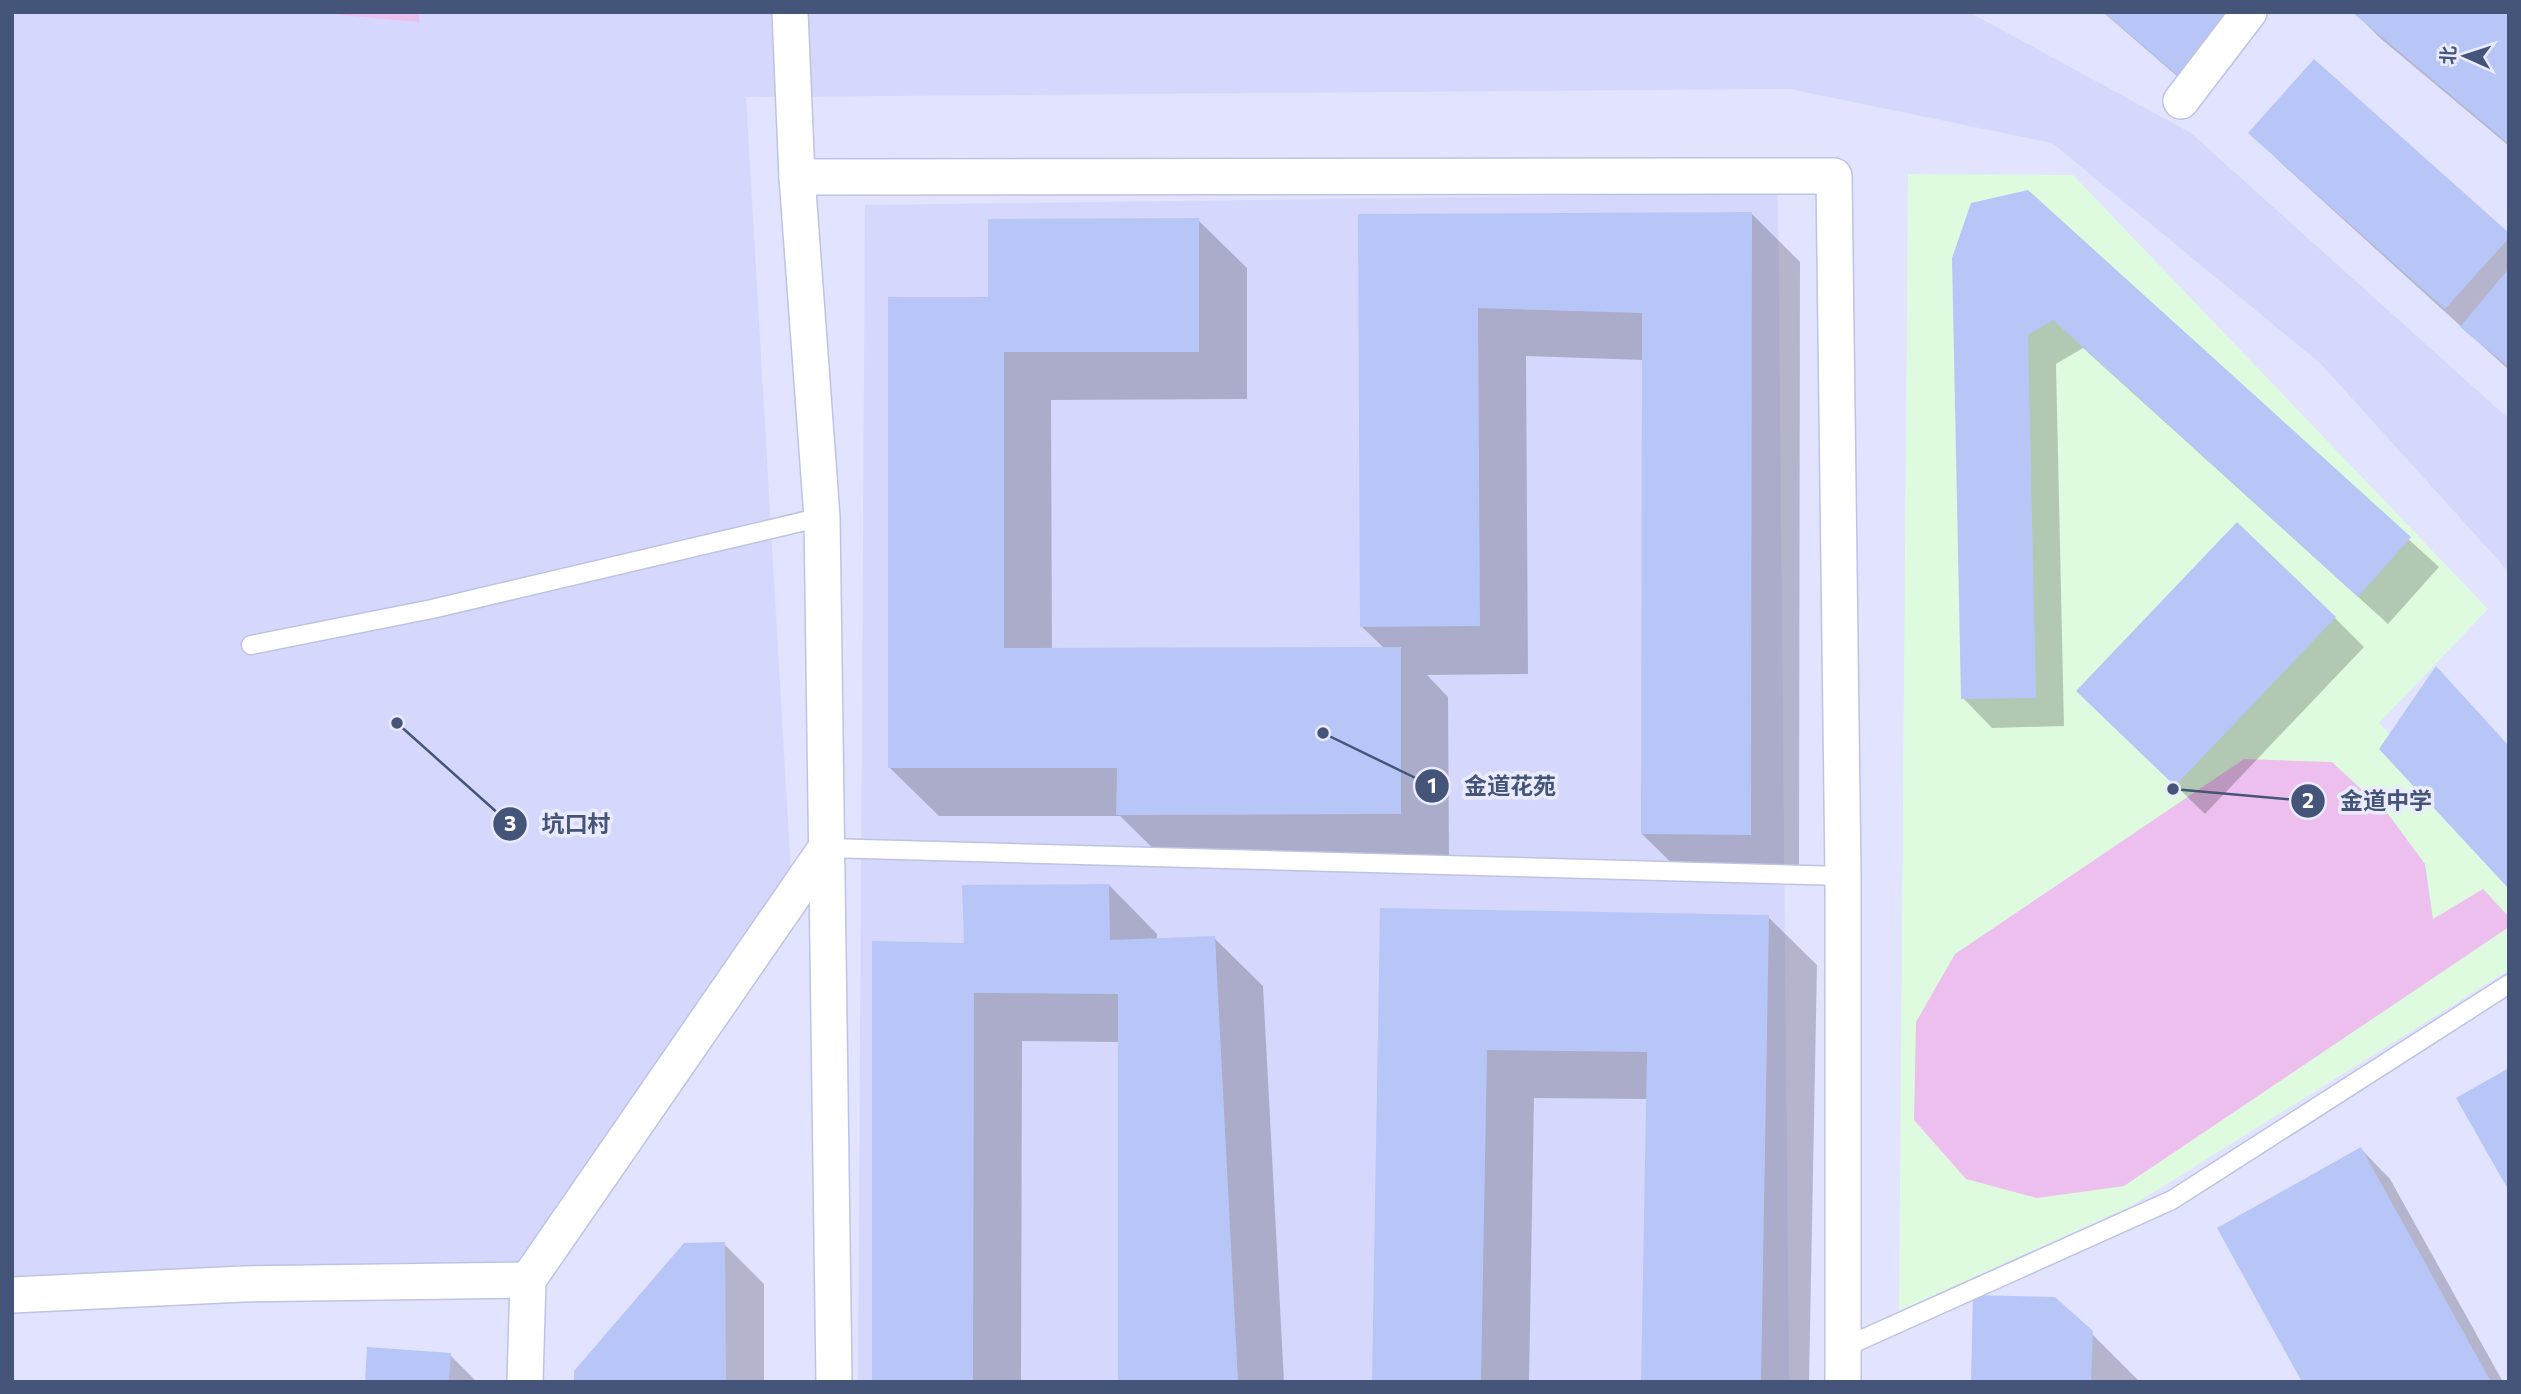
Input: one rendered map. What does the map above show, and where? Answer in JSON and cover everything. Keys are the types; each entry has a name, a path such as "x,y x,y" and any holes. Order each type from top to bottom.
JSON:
{"street":[{"path":"790,12 797,177 822,517 834,1382"},
{"path":"2181,101 2249,12"},
{"path":"797,177 1834,176 1843,876 1843,1382"},
{"path":"525,1382 528,1280 827,848"},
{"path":"12,1295 243,1284 528,1280"}],"lane":[{"path":"251,645 432,609 822,517"},
{"path":"827,848 1843,876"},
{"path":"1845,1347 2172,1200 2509,984"}],"shaded area":[{"path":"12,12 308,12 418,21 419,12 1969,12 2191,133 2509,419 2509,572 2320,363 2052,143 1790,89 746,97 791,874 522,1261 12,1276"},
{"path":"308,12 419,12 419,22"},
{"path":"1908,174 2073,175 2488,609 2379,723 2509,856 2509,970 2133,1205 1899,1311"},
{"path":"1778,193 1789,1382 858,1382 865,205"},
{"path":"2244,759 2332,762 2388,814 2425,864 2433,919 2483,889 2509,917 2509,927 2124,1186 2037,1198 1966,1179 1914,1120 1916,1022 1955,954"}],"building":[{"path":"2104,12 2227,12 2229,15 2177,75"},
{"path":"2352,12 2509,12 2509,144"},
{"path":"2314,59 2509,233 2509,238 2445,309 2248,133"},
{"path":"2028,190 2411,537 2358,597 2053,320 2028,335 2036,698 1961,699 1952,258 1971,203"},
{"path":"1752,212 1751,835 1641,834 1642,313 1478,308 1480,626 1360,627 1358,214"},
{"path":"1199,218 1199,352 1004,352 1004,648 1401,647 1401,814 1116,815 1117,768 888,768 888,297 988,297 988,219"},
{"path":"2509,268 2509,367 2460,327"},
{"path":"2237,522 2336,617 2175,786 2076,691"},
{"path":"2436,666 2509,746 2509,889 2379,749"},
{"path":"1109,884 1110,940 1215,936 1238,1382 1118,1382 1118,994 974,993 973,1382 872,1382 872,941 964,943 962,885"},
{"path":"1380,908 1769,915 1761,1382 1641,1382 1647,1052 1487,1050 1481,1382 1372,1382"},
{"path":"2509,1068 2509,1191 2456,1098"},
{"path":"2361,1147 2491,1382 2302,1382 2217,1228"},
{"path":"725,1242 726,1382 574,1382 574,1371 684,1243"},
{"path":"1973,1295 2055,1297 2093,1331 2091,1382 1971,1382"},
{"path":"367,1347 451,1353 449,1382 365,1382"}],"place":[{"name":"坑口村","path":"397,723"},
{"name":"金道花苑","path":"1323,733"},
{"name":"金道中学","path":"2173,789"}]}
